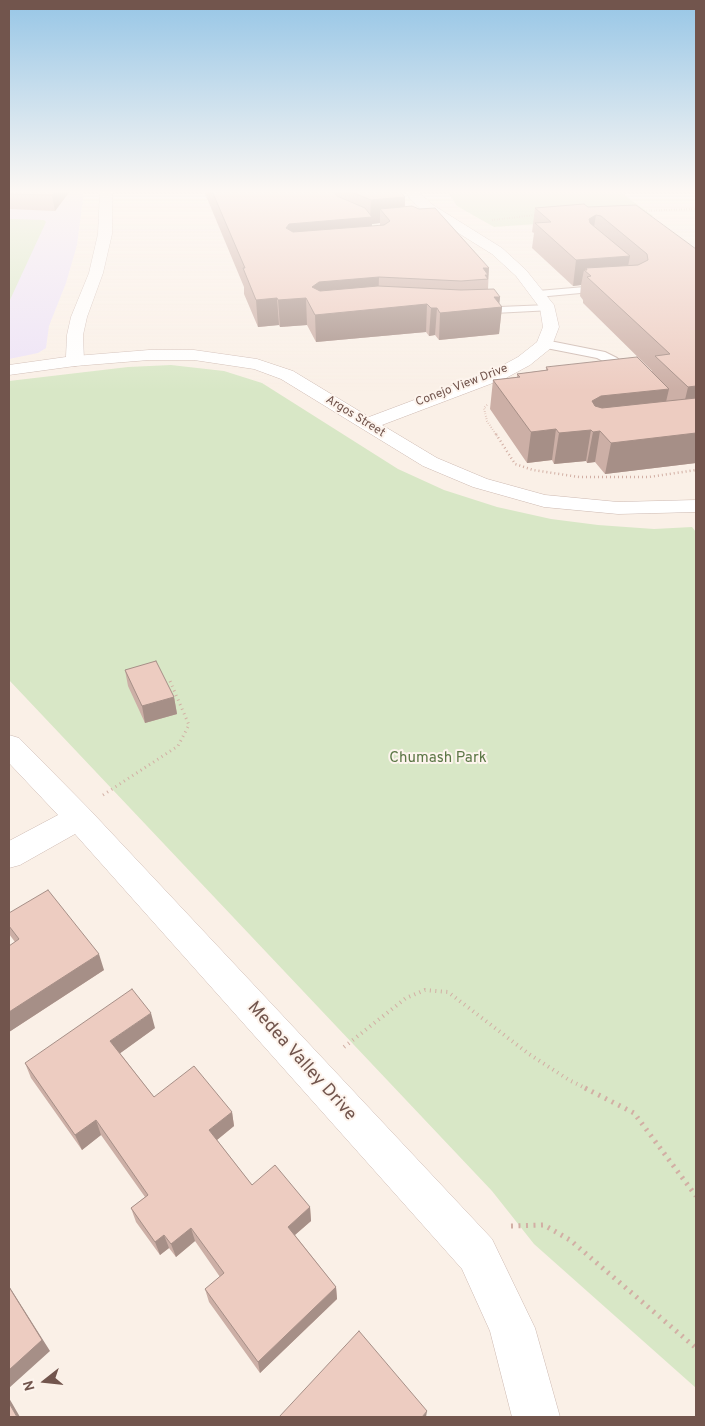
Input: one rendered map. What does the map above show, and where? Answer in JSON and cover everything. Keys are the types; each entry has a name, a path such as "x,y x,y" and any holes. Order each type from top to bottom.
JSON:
{"street":[{"path":"75,362 79,317 96,273 100,258"},
{"path":"505,258 521,273 548,308 551,327 545,344"},
{"name":"Conejo View Drive","path":"366,424 500,374 524,361 545,344"},
{"name":"Argos Street","path":"9,370 149,355 194,355 256,364 287,374 430,462 480,484 544,501 618,508 696,506"},
{"name":"Medea Valley Drive","path":"9,745 91,806 476,1254 512,1328 536,1415"},
{"path":"9,856 91,806"}],"lane":[{"path":"538,294 624,287"},
{"path":"459,312 548,308"},
{"path":"545,344 586,351 613,360 642,388"}],"path":[{"path":"494,402 484,408 487,421 515,464 534,470 579,478 649,477 696,470"},
{"path":"91,806 178,746 189,725 170,682"},
{"path":"344,1047 406,998 425,990 448,992 529,1054 561,1075 634,1113 696,1196"},
{"path":"512,1226 544,1226 570,1240 696,1348"}],"shaded area":[{"path":"9,258 73,258 66,283 49,326 46,348 38,353 9,359"}],"green space":[{"path":"9,258 30,258 9,302"},
{"name":"Chumash Park","path":"171,365 224,371 262,383 398,469 444,490 497,507 551,519 598,525 654,529 692,527 696,532 696,1388 534,1244 492,1191 9,680 9,381 128,367"}],"building":[{"path":"241,258 480,258 489,268 483,268 488,275 485,275 488,279 461,281 379,277 319,282 312,287 320,291 378,286 461,290 494,289 500,297 494,297 502,307 440,313 437,308 431,308 427,304 315,315 306,298 256,300 243,268 245,268"},
{"path":"573,258 609,258 576,260"},
{"path":"648,258 696,258 696,386 688,387 655,356 670,354 587,277 591,276 584,270 587,270 586,268 638,265 648,260"},
{"path":"637,357 669,389 601,396 592,401 595,406 602,408 696,398 696,433 611,443 600,431 559,433 556,429 531,432 493,380 520,377 517,374 548,370 546,367"},
{"path":"156,661 174,697 142,706 125,670"},
{"path":"48,890 99,954 9,1012 9,946 19,939 9,926 9,913"},
{"path":"132,989 151,1013 110,1041 154,1097 194,1066 232,1112 209,1130 252,1185 275,1165 310,1207 288,1227 336,1287 258,1362 205,1289 224,1273 191,1228 171,1244 164,1235 155,1242 131,1208 148,1195 96,1120 75,1135 25,1063"},
{"path":"9,1287 42,1340 9,1370"},
{"path":"359,1331 427,1411 422,1417 279,1417"},
{"path":"9,1403 17,1417 9,1417"}]}
